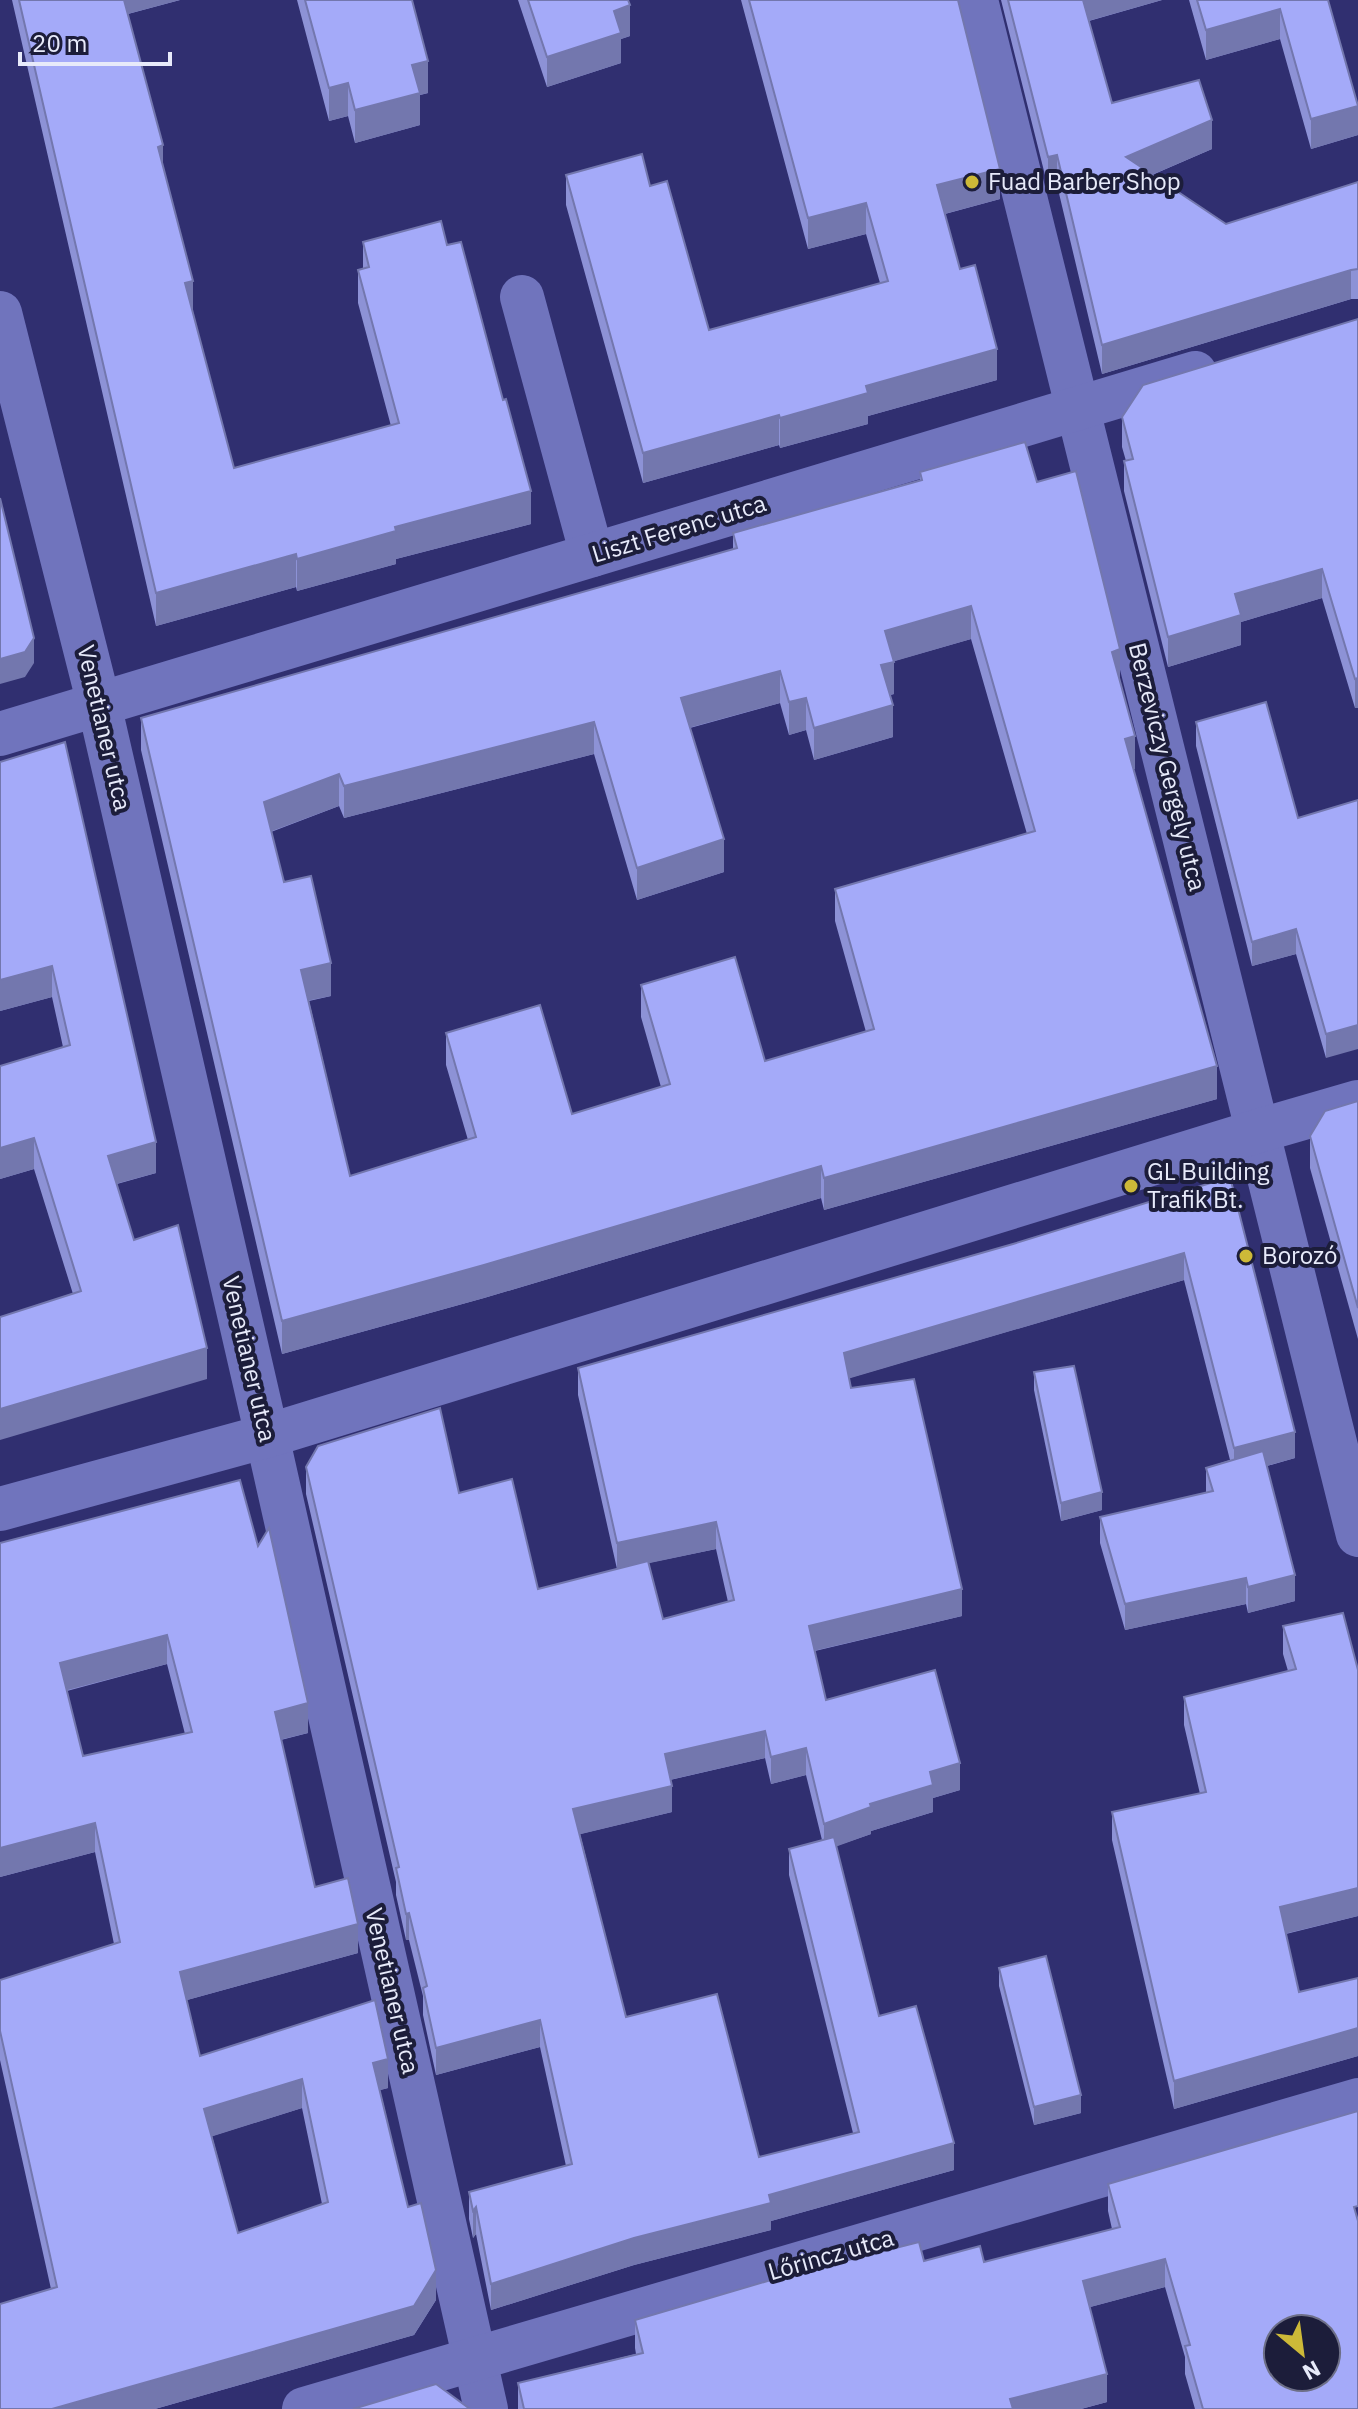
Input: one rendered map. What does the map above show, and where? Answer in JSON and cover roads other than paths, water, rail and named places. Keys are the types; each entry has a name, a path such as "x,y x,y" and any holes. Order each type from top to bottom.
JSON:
{"street":[{"name":"Berzeviczy Gergely utca","path":"976,0 1358,1535"},
{"path":"522,297 592,555"},
{"name":"Venetianer utca","path":"0,313 99,704 486,2409"},
{"name":"Liszt Ferenc utca","path":"0,734 1225,364"},
{"path":"0,1509 267,1436 1358,1102"},
{"name":"Lőrincz utca","path":"304,2409 1358,2100"}],"place":[{"name":"Fuad Barber Shop","path":"972,182"},
{"name":"GL Building Trafik Bt.","path":"1131,1186"},
{"name":"Borozó","path":"1246,1256"}]}
